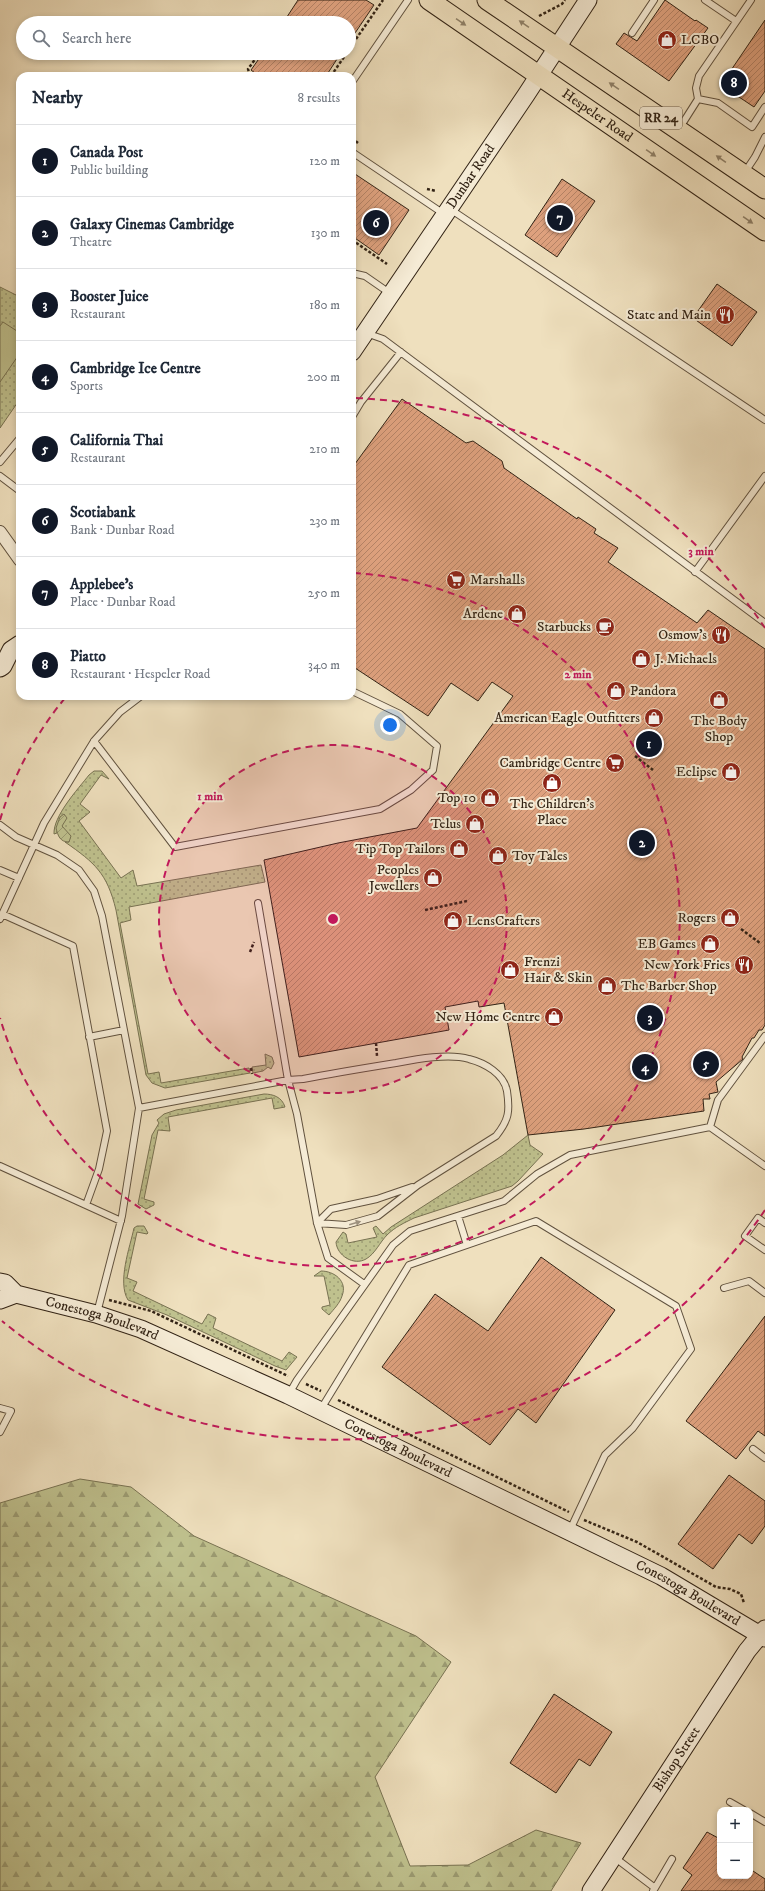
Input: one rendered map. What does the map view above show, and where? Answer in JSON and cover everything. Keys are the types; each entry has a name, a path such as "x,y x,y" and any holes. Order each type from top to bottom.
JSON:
{"main road":[{"name":"Hespeler Road","path":"429,0 765,231"},
{"name":"RR 24","path":"487,0 765,189"}],"street":[{"name":"Dunbar Road","path":"356,346 392,295 588,0"},
{"path":"0,532 16,554"},
{"path":"0,668 3,666 10,648"},
{"name":"Conestoga Boulevard","path":"0,1282 5,1283 16,1294 96,1314 141,1329 321,1411 574,1523 661,1576 763,1634"},
{"path":"0,1300 16,1294"},
{"name":"Bishop Street","path":"591,1891 739,1664 763,1634"}],"lane":[{"path":"356,76 408,0"},
{"path":"632,33 654,0"},
{"path":"705,0 736,21"},
{"path":"679,130 698,99 696,88 699,76 750,0"},
{"path":"698,99 718,103 752,127 765,107"},
{"path":"743,174 755,157 765,137"},
{"path":"356,155 447,212 765,420"},
{"path":"356,274 365,276 392,295"},
{"path":"365,333 383,339 401,352 765,623"},
{"path":"356,410 401,352"},
{"path":"0,462 16,443"},
{"path":"0,476 16,488"},
{"path":"695,572 765,476"},
{"path":"94,741 175,847 380,809 411,790 433,770 437,746 400,714 356,693"},
{"path":"86,1205 99,1169 107,1130 73,946 1,916 44,822 94,741 120,712 136,700"},
{"path":"0,825 16,837 57,856 79,870 94,891 102,916 139,1108 121,1221 96,1314"},
{"path":"0,870 19,878"},
{"path":"258,903 288,1080 297,1114 317,1223 328,1258 364,1284"},
{"path":"89,1037 124,1030"},
{"path":"710,1128 718,1100 765,1036"},
{"path":"139,1108 288,1080 303,1079 431,1057 468,1058 486,1066 499,1076 506,1087 509,1113 504,1126 496,1136 418,1185 378,1216 346,1225 317,1223"},
{"path":"288,1395 364,1284 393,1245 410,1231 504,1201 537,1174 570,1155 710,1128 765,1166"},
{"path":"0,1166 121,1221"},
{"path":"317,1223 331,1210 377,1199 418,1185"},
{"path":"458,1216 467,1245"},
{"path":"765,1223 758,1218 745,1236 765,1250"},
{"path":"321,1411 409,1265 536,1221 676,1306 691,1349 633,1428 605,1455 574,1523"},
{"path":"724,1288 749,1281 765,1293"},
{"path":"0,1408 11,1411 0,1432"},
{"path":"753,1449 765,1458"},
{"path":"730,1802 739,1807"},
{"path":"753,1815 765,1822"},
{"path":"613,1857 654,1889 672,1859"}],"path":[{"path":"356,39 383,0"},
{"path":"539,16 562,4 565,0"},
{"path":"249,72 248,69 254,60"},
{"path":"334,72 342,60"},
{"path":"356,243 387,264"},
{"path":"634,756 653,770"},
{"path":"425,910 467,901"},
{"path":"741,929 760,943"},
{"path":"250,952 255,942"},
{"path":"376,1043 377,1056"},
{"path":"251,1068 252,1074"},
{"path":"128,1305 151,1311 352,1406 574,1523 637,1542 716,1587 741,1594 744,1602"}],"green space":[{"path":"0,287 16,295 16,405 0,428"},
{"path":"3,322 16,330 16,359 0,382 0,326"},
{"path":"94,771 102,771 109,779 101,775 80,804 90,812 79,821 121,878 133,870 137,886 261,865 265,882 129,907 131,920 120,923 148,1074 159,1072 161,1083 249,1068 250,1073 165,1088 152,1083 146,1075 116,910 112,897 104,878 98,870 84,856 65,842 69,842 62,826 57,833 54,834 58,819 67,803 89,775"},
{"path":"64,814 67,818 62,826 71,836 69,842 63,841 60,838 56,828 60,817"},
{"path":"265,1054 272,1057 274,1063 271,1069 268,1067 263,1071 253,1073 252,1067 266,1065"},
{"path":"264,1094 279,1098 285,1107 274,1109 272,1098 168,1117 170,1131 158,1130 144,1199 154,1202 154,1205 146,1209 138,1204 152,1135 159,1123 157,1120 164,1114 176,1110"},
{"path":"528,1135 530,1145 543,1154 512,1186 414,1218 390,1232 372,1254 361,1261 351,1260 339,1252 336,1242 343,1232 346,1234 348,1243 377,1237 373,1228 376,1226 383,1234 391,1227 503,1155"},
{"path":"137,1226 144,1226 148,1233 137,1232 127,1278 137,1282 133,1291 202,1324 208,1314 216,1318 213,1328 282,1361 289,1352 297,1357 286,1370 167,1315 128,1300 125,1293 124,1284 125,1264 134,1228"},
{"path":"321,1271 326,1271 335,1275 339,1278 343,1286 341,1299 329,1315 322,1309 322,1307 330,1305 324,1276 314,1276"},
{"path":"80,1479 131,1487 194,1536 416,1636 451,1662 375,1777 410,1866 468,1865 536,1830 581,1843 551,1891 0,1891 0,1503"}],"building":[{"path":"298,0 366,0 374,5 356,32 356,16 288,16"},
{"name":"LCBO","path":"665,0 695,21 696,20 708,28 669,81 616,44 624,33 637,41"},
{"path":"765,20 765,91 754,107 721,85"},
{"path":"258,60 336,60 329,72 254,72 251,70"},
{"path":"356,175 409,210 379,255 356,239"},
{"path":"562,179 595,201 557,257 525,235"},
{"name":"State and Main","path":"717,284 757,312 732,346 693,318"},
{"name":"Cambridge Centre","path":"402,399 466,443 473,441 502,461 504,468 577,519 578,517 596,529 594,533 618,548 608,562 697,623 708,610 765,649 765,1025 762,1030 759,1030 754,1038 752,1038 742,1057 743,1059 716,1082 718,1092 709,1094 710,1099 703,1099 704,1111 584,1129 528,1135 504,1003 479,1007 478,1001 445,1007 449,1030 299,1057 264,860 338,843 417,828 513,696 492,682 478,701 451,683 428,716 356,669 356,462"},
{"path":"541,1257 615,1310 536,1423 518,1409 490,1445 382,1367 435,1294 488,1331"},
{"path":"765,1316 765,1436 758,1431 736,1459 686,1421"},
{"path":"729,1475 765,1501 765,1526 752,1544 739,1534 713,1569 678,1544"},
{"path":"554,1694 612,1732 590,1766 579,1759 556,1793 510,1763"},
{"path":"707,1832 717,1837 717,1879 753,1879 753,1871 765,1879 765,1891 681,1891 692,1875 683,1868"}],"place":[{"name":"LCBO","path":"667,40"},
{"name":"Piatto","path":"734,83"},
{"name":"Applebee's","path":"560,218"},
{"name":"Scotiabank","path":"376,223"},
{"name":"State and Main","path":"725,315"},
{"name":"Marshalls","path":"456,580"},
{"name":"Ardene","path":"517,614"},
{"name":"Starbucks","path":"605,627"},
{"name":"Osmow's","path":"721,635"},
{"name":"J. Michaels","path":"641,659"},
{"name":"Pandora","path":"616,691"},
{"name":"The Body Shop","path":"719,700"},
{"name":"American Eagle Outfitters","path":"654,718"},
{"name":"Canada Post","path":"649,744"},
{"name":"Cambridge Centre","path":"615,763"},
{"name":"Eclipse","path":"731,772"},
{"name":"The Children's Place","path":"552,783"},
{"name":"Top 10","path":"490,798"},
{"name":"Telus","path":"475,824"},
{"name":"Galaxy Cinemas Cambridge","path":"642,843"},
{"name":"Tip Top Tailors","path":"459,849"},
{"name":"Toy Tales","path":"498,856"},
{"name":"Peoples Jewellers","path":"433,878"},
{"name":"Rogers","path":"730,918"},
{"name":"LensCrafters","path":"453,921"},
{"name":"EB Games","path":"710,944"},
{"name":"New York Fries","path":"744,965"},
{"name":"Frenzi Hair & Skin","path":"510,970"},
{"name":"The Barber Shop","path":"607,986"},
{"name":"New Home Centre","path":"554,1017"},
{"name":"Booster Juice","path":"650,1018"},
{"name":"California Thai","path":"706,1064"},
{"name":"Cambridge Ice Centre","path":"645,1067"}]}
